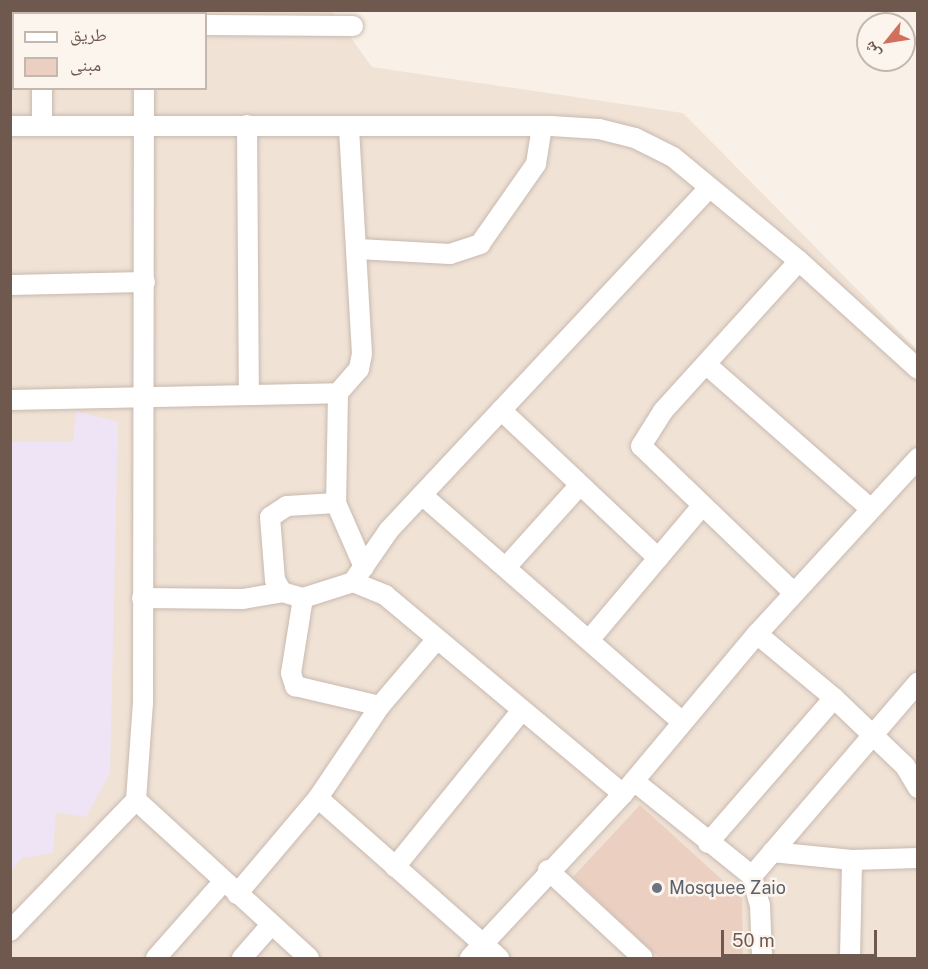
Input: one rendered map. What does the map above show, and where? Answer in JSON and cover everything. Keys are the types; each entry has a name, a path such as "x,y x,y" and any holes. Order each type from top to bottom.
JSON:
{"street":[{"path":"207,25 353,26"},
{"path":"42,90 42,125"},
{"path":"10,931 136,800 143,703 141,395 145,282 142,125 144,90"},
{"path":"10,126 247,125 599,129 635,138 673,157 799,261 918,369"},
{"path":"247,125 249,393"},
{"path":"349,126 358,249 362,354 359,369 338,393 336,503 359,574 522,710 752,876 760,905 762,958"},
{"path":"358,249 450,254 480,244 536,164 542,128"},
{"path":"142,598 243,599 282,592 303,598 359,574 422,495 709,188"},
{"path":"794,593 641,446 663,411 799,261"},
{"path":"10,285 145,282"},
{"path":"707,365 871,509"},
{"path":"10,400 141,395 338,393"},
{"path":"501,410 658,558"},
{"path":"477,952 548,870 628,787 757,634 918,458"},
{"path":"507,566 580,485"},
{"path":"422,495 507,566 681,722"},
{"path":"282,592 275,580 270,518 287,506 336,503"},
{"path":"590,639 702,506"},
{"path":"303,598 291,673 295,686 380,706"},
{"path":"757,634 834,698 905,766 918,788"},
{"path":"156,958 230,888 318,798 380,706 437,639"},
{"path":"752,876 871,734 918,682"},
{"path":"708,843 834,698"},
{"path":"395,867 522,710"},
{"path":"318,798 395,867 477,952 499,958"},
{"path":"136,800 309,958"},
{"path":"772,852 852,860 918,858"},
{"path":"850,958 852,860"},
{"path":"548,870 643,958"},
{"path":"242,958 271,925"}],"shaded area":[{"path":"10,11 332,11 372,67 683,113 917,350 917,958 11,958"},
{"path":"76,411 118,422 110,773 86,817 56,812 53,853 21,858 11,872 11,442 73,442"}],"building":[{"name":"Mosquee Zaio","path":"640,805 742,898 743,958 659,958 573,877"}],"place":[{"name":"Mosquee Zaio","path":"657,888"}]}
